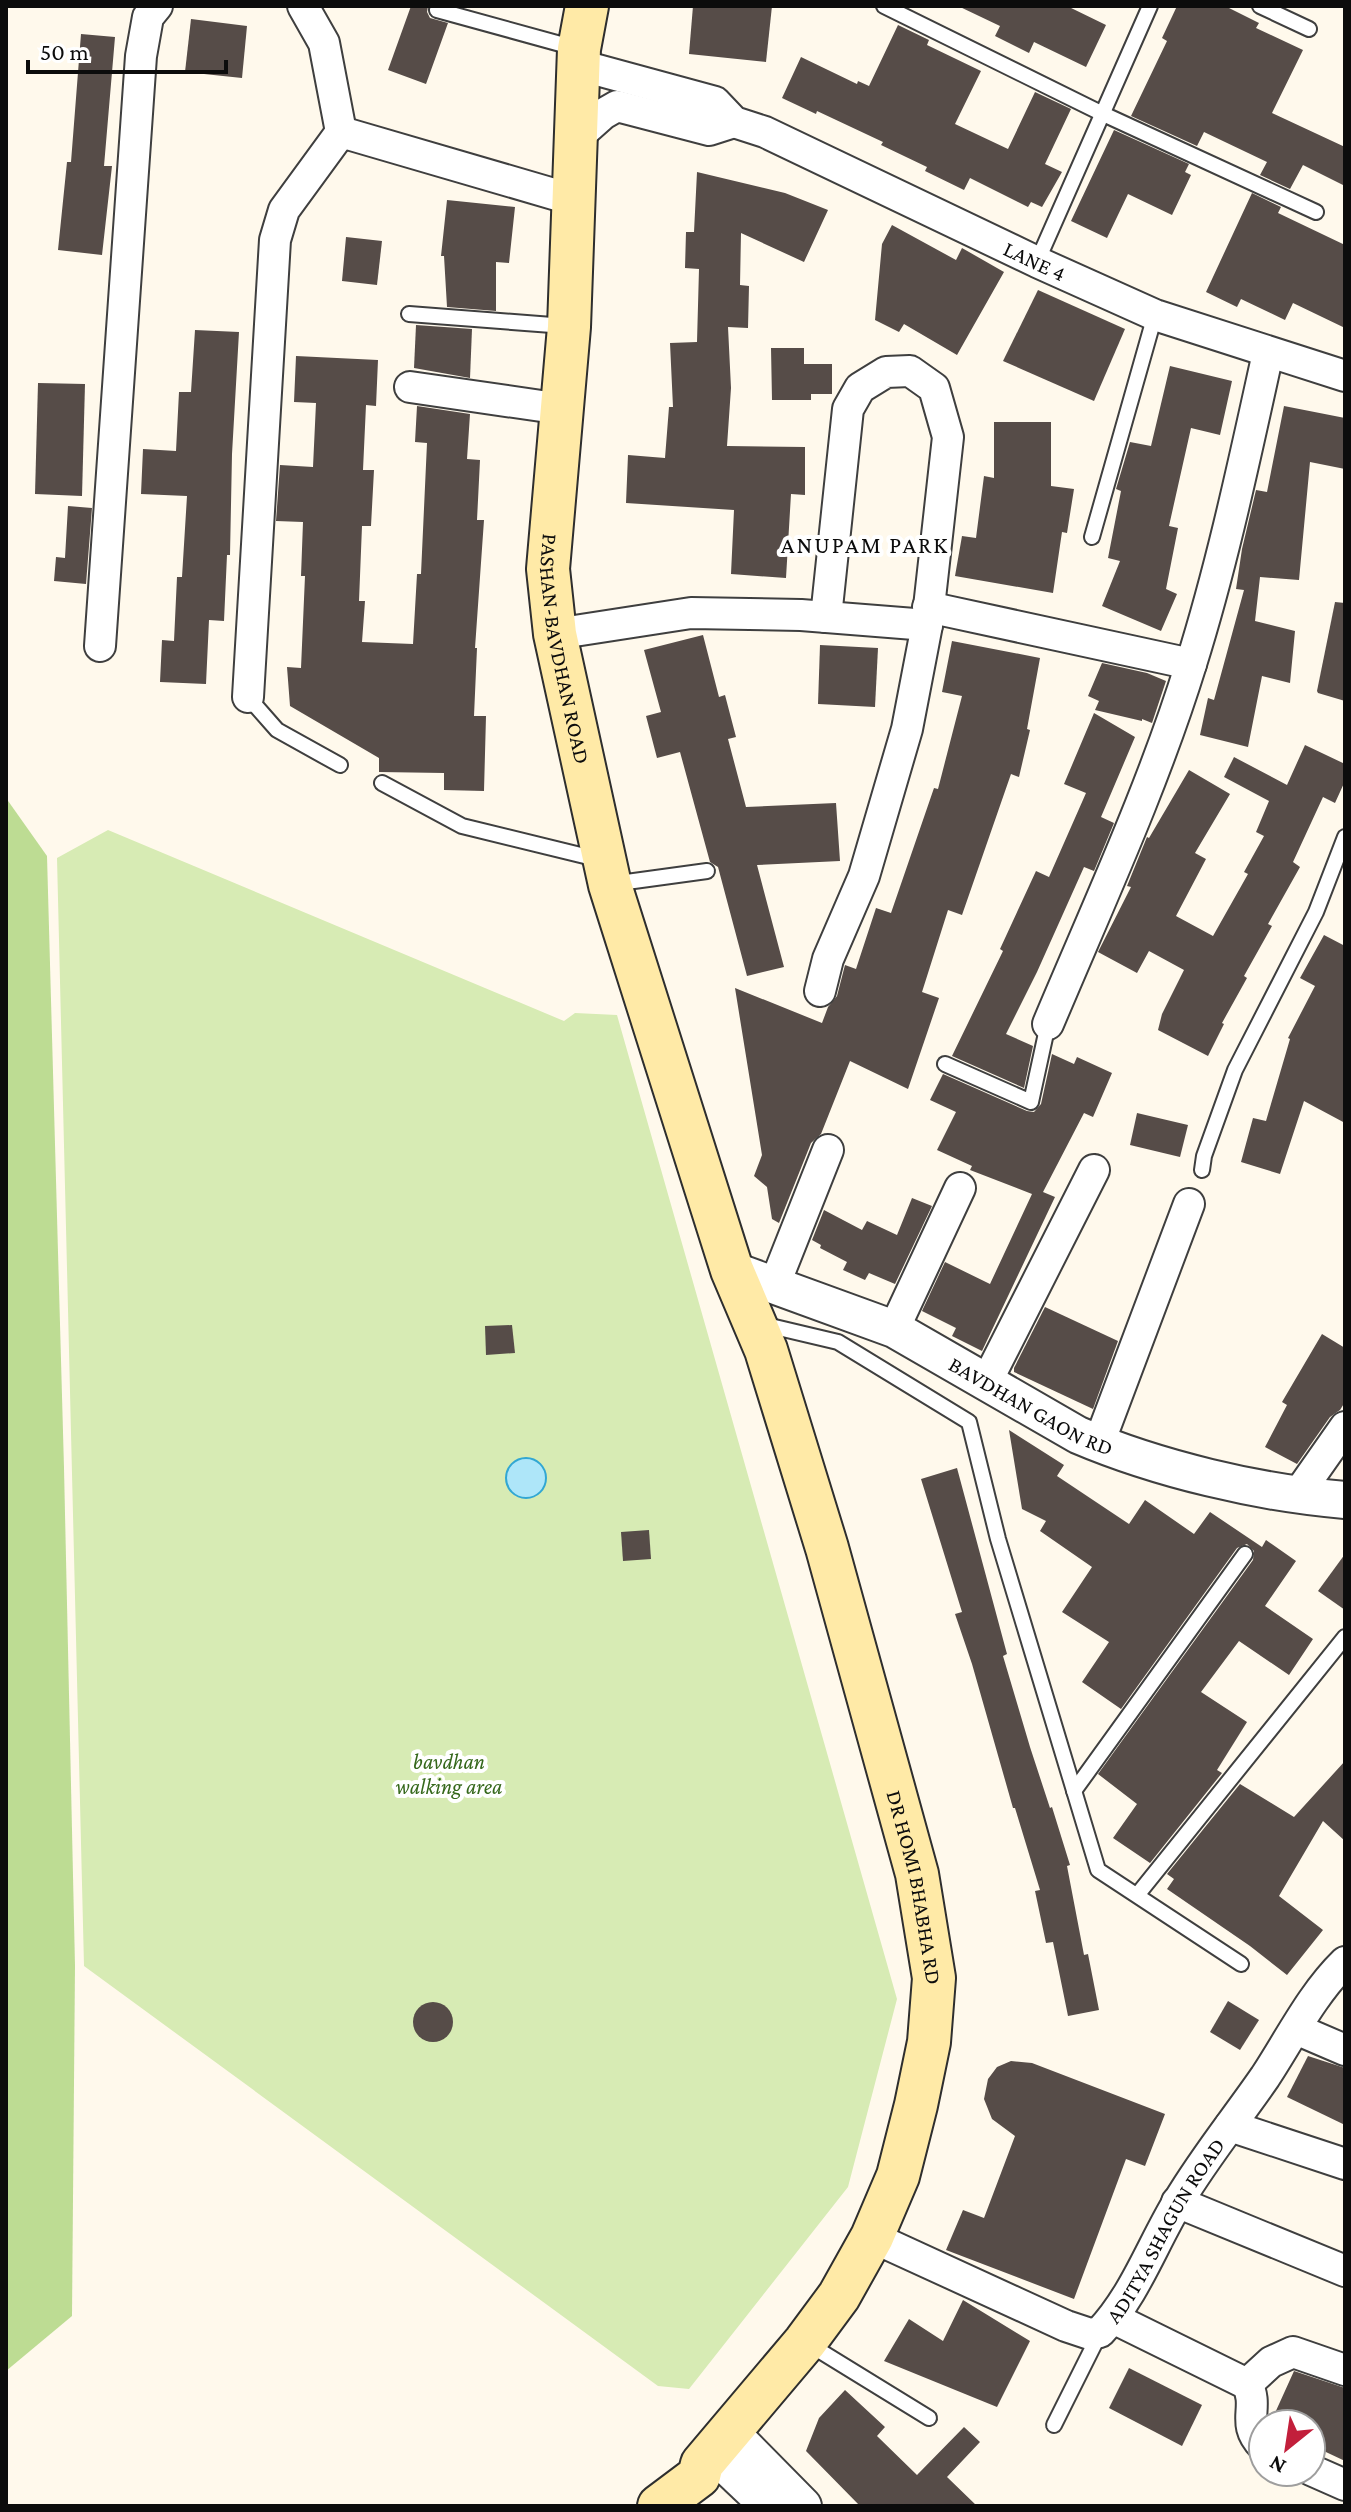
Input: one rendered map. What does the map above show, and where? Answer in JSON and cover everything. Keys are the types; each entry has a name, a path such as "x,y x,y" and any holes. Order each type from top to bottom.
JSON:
{"main road":[{"name":"PASHAN-BAVDHAN ROAD","path":"587,6 579,57 569,327 548,569 555,634 608,873 732,1270"},
{"name":"DR HOMI BHABHA RD","path":"715,2449 805,2342 839,2296 872,2237 898,2176 916,2105 929,2042 934,1978 917,1874 865,1680 766,1350 732,1270"},
{"path":"630,2506 688,2463 715,2449"},
{"path":"659,2506 699,2476 715,2449"}],"street":[{"path":"100,646 141,56 148,17 157,6"},
{"path":"248,697 275,240 284,210 341,132 324,43 303,6"},
{"name":"LANE 4","path":"579,57 715,102 734,122 765,132 1155,315 1345,376"},
{"name":"LANE 4","path":"576,138 617,106 709,130 734,122"},
{"path":"341,132 574,200"},
{"path":"1048,1024 1150,781 1191,664 1230,522 1268,353"},
{"path":"820,991 828,959 864,876 907,729 927,616 948,437 934,388 910,371 886,372 860,388 848,409 826,617"},
{"path":"410,387 562,409"},
{"path":"555,634 691,613 927,616 1191,664"},
{"path":"774,1286 828,1150"},
{"path":"987,1381 1094,1170"},
{"path":"894,1329 960,1188"},
{"path":"1099,1443 1189,1204"},
{"name":"BAVDHAN GAON RD","path":"732,1270 894,1329 1078,1435 1099,1443 1203,1476 1345,1500"},
{"path":"1298,1494 1345,1427"},
{"name":"ADITYA SHAGUN ROAD","path":"872,2237 1066,2326 1090,2334 1107,2325 1177,2202 1314,2000 1345,1962"},
{"path":"1296,2029 1345,2050"},
{"path":"1230,2126 1345,2164"},
{"path":"1177,2202 1345,2271"},
{"path":"1107,2325 1247,2384 1252,2394 1250,2408"},
{"path":"1247,2384 1271,2362 1293,2352 1345,2370"},
{"path":"715,2449 787,2504"}],"lane":[{"path":"884,6 1101,113 1316,212"},
{"path":"1037,262 1150,6"},
{"path":"1260,6 1309,29"},
{"path":"437,10 579,57"},
{"path":"409,314 569,327"},
{"path":"1092,537 1155,315"},
{"path":"248,697 277,730 340,765"},
{"path":"382,783 462,826 608,873 707,871"},
{"path":"1202,1170 1204,1156 1235,1070 1316,912 1345,837"},
{"path":"945,1064 1031,1102 1048,1024"},
{"path":"754,1322 838,1342 969,1422 998,1539 1098,1870 1241,1964"},
{"path":"1074,1791 1245,1554"},
{"path":"1138,1894 1345,1637"},
{"path":"1054,2425 1107,2325"},
{"path":"805,2342 929,2418"}],"green space":[{"path":"6,798 47,856 75,1966 72,2316 6,2371"},
{"name":"bavdhan walking area","path":"108,830 564,1021 575,1013 617,1015 897,1999 848,2187 689,2389 658,2386 84,1966 57,858"}],"water":[{"path":"526,1458 540,1464 546,1478 540,1492 526,1498 512,1492 506,1478 512,1464"}],"building":[{"path":"411,6 428,6 430,18 448,23 426,84 388,70"},
{"path":"693,6 772,6 766,62 689,54"},
{"path":"958,6 1067,6 1106,25 1086,67 1034,42 1029,53 995,36 1000,26"},
{"path":"1177,6 1225,6 1259,23 1256,28 1303,50 1272,113 1345,147 1345,186 1303,165 1290,189 1260,175 1267,162 1204,132 1197,146 1131,116 1167,41 1162,38"},
{"path":"191,19 247,26 242,78 185,72"},
{"path":"898,25 929,40 927,45 981,71 955,124 1008,149 1035,92 1071,109 1045,164 1062,172 1042,207 1031,202 1028,207 970,178 964,190 925,171 927,167 881,145 883,142 782,98 801,57 857,84 858,81 869,86"},
{"path":"81,34 115,37 104,166 112,166 102,255 58,250 67,162 71,162"},
{"path":"1114,130 1189,164 1185,172 1191,175 1172,215 1128,194 1107,238 1071,221"},
{"path":"697,172 785,193 828,210 804,262 741,233 740,285 749,286 748,328 728,327 731,388 727,446 805,447 805,495 791,494 786,578 731,574 734,510 626,503 628,455 665,458 669,407 673,407 670,343 697,342 699,269 685,268 686,232 694,232"},
{"path":"1252,193 1281,207 1278,213 1345,245 1345,328 1293,303 1285,320 1241,299 1237,307 1206,292"},
{"path":"447,200 515,207 509,263 496,262 496,311 447,307 444,256 441,256"},
{"path":"892,225 956,260 962,248 1004,272 957,355 904,324 899,332 875,320 882,244"},
{"path":"346,237 382,241 377,285 342,281"},
{"path":"1038,290 1125,329 1094,401 1003,361"},
{"path":"416,325 472,329 470,378 414,368"},
{"path":"195,330 239,332 230,555 227,555 224,621 209,620 206,684 160,682 162,640 174,641 177,577 182,577 187,496 141,494 143,449 176,451 179,392 191,392"},
{"path":"771,348 804,348 804,364 832,364 832,394 811,394 811,400 772,400"},
{"path":"296,356 378,360 376,406 366,405 363,470 374,470 371,526 362,526 359,601 365,601 362,642 413,644 417,574 421,574 427,443 415,442 417,406 470,414 467,459 480,460 477,520 484,520 475,648 474,716 486,716 484,791 444,790 444,773 379,772 379,758 290,706 287,667 301,668 305,576 301,576 303,522 276,521 280,465 313,467 316,403 294,402"},
{"path":"1170,366 1232,381 1220,435 1191,428 1169,526 1178,528 1166,589 1177,594 1161,631 1102,606 1120,561 1108,558 1121,491 1116,489 1130,442 1151,446"},
{"path":"38,383 85,384 82,496 35,494"},
{"path":"1284,406 1345,418 1345,469 1310,462 1299,580 1260,577 1255,621 1295,631 1290,683 1262,676 1248,747 1200,735 1208,698 1214,700 1244,590 1236,589 1242,549 1256,490 1267,492"},
{"path":"994,422 1051,422 1051,486 1074,489 1067,533 1062,532 1053,593 955,576 962,536 976,538 984,476 994,478"},
{"path":"68,506 92,508 86,584 54,581 56,557 65,558"},
{"path":"1335,602 1345,603 1345,701 1317,691"},
{"path":"703,635 719,697 725,695 736,737 728,739 746,807 836,803 840,861 757,865 784,967 747,976 718,867 710,862 680,752 657,758 646,716 661,712 644,650"},
{"path":"952,641 1040,658 1027,729 1030,730 1019,777 1011,774 962,915 948,910 922,992 939,998 908,1089 850,1061 821,1134 811,1143 779,1223 772,1219 767,1187 754,1176 762,1155 735,988 822,1023 828,1007 837,996 845,965 856,969 876,908 891,913 934,788 938,789 962,696 942,692"},
{"path":"820,645 878,648 875,707 818,704"},
{"path":"1102,663 1147,673 1166,681 1152,723 1095,710 1099,701 1088,696"},
{"path":"1094,713 1135,737 1101,817 1114,823 1094,871 1084,867 1006,1034 1033,1046 1024,1088 952,1056 1003,951 1000,949 1036,871 1049,877 1086,793 1064,784"},
{"path":"1305,745 1345,764 1345,781 1335,803 1323,797 1293,862 1300,867 1268,924 1272,926 1244,976 1247,978 1208,1056 1158,1030 1162,1014 1184,970 1149,951 1137,973 1098,952 1131,887 1127,886 1147,837 1189,770 1230,794 1195,853 1206,859 1176,916 1213,936 1248,874 1244,872 1264,836 1256,832 1269,801 1224,777 1234,757 1287,785"},
{"path":"1324,935 1345,946 1345,1123 1304,1101 1280,1174 1241,1162 1253,1118 1266,1121 1288,1038 1315,986 1300,978"},
{"path":"1052,1054 1074,1064 1077,1057 1112,1073 1093,1117 1084,1113 1043,1192 1055,1197 982,1351 952,1336 956,1328 922,1311 945,1262 990,1284 1032,1194 970,1170 972,1166 937,1150 956,1112 930,1100 943,1074 1034,1112 1041,1104"},
{"path":"1137,1113 1188,1125 1180,1157 1130,1145"},
{"path":"912,1198 932,1206 895,1284 869,1273 865,1280 843,1270 847,1262 820,1248 821,1245 812,1240 824,1210 862,1230 867,1221 897,1235"},
{"path":"1045,1307 1118,1341 1093,1409 1014,1372"},
{"path":"512,1325 515,1353 486,1355 485,1326"},
{"path":"1322,1334 1345,1348 1345,1402 1330,1417 1297,1464 1265,1447 1287,1405 1282,1402"},
{"path":"1009,1430 1064,1465 1057,1476 1129,1524 1145,1500 1194,1534 1210,1512 1262,1547 1266,1540 1296,1561 1265,1606 1313,1639 1289,1675 1239,1641 1201,1692 1247,1722 1217,1770 1222,1773 1150,1863 1113,1838 1137,1804 1098,1774 1253,1560 1254,1551 1247,1544 1237,1548 1121,1709 1082,1682 1109,1642 1062,1612 1092,1567 1040,1531 1046,1521 1022,1509"},
{"path":"957,1468 1007,1654 1003,1656 1070,1865 1067,1866 1084,1955 1088,1954 1099,2010 1068,2016 1053,1942 1046,1943 1035,1891 1040,1890 955,1614 962,1612 921,1479"},
{"path":"649,1530 651,1559 623,1561 621,1532"},
{"path":"1345,1554 1345,1610 1318,1591"},
{"path":"1345,1761 1345,1841 1323,1821 1279,1896 1323,1930 1287,1975 1167,1889 1174,1879 1167,1874 1240,1784 1294,1817"},
{"path":"1228,2001 1259,2020 1240,2050 1210,2032"},
{"path":"433,2002 447,2008 453,2022 447,2036 433,2042 419,2036 413,2022 419,2008"},
{"path":"1308,2056 1345,2068 1345,2125 1287,2097"},
{"path":"1011,2061 1032,2063 1165,2114 1145,2166 1126,2159 1074,2299 946,2250 963,2210 984,2218 1015,2136 992,2119 984,2099 988,2079 997,2067"},
{"path":"963,2300 1030,2341 997,2407 884,2361 909,2319 943,2341"},
{"path":"1129,2368 1202,2405 1182,2446 1109,2408"},
{"path":"1294,2371 1345,2388 1345,2461 1327,2453 1327,2408 1277,2408"},
{"path":"845,2390 885,2427 877,2436 917,2475 964,2427 980,2442 947,2477 977,2506 860,2506 806,2451 819,2418"}],"district":[{"name":"ANUPAM PARK","path":"865,545"}]}
